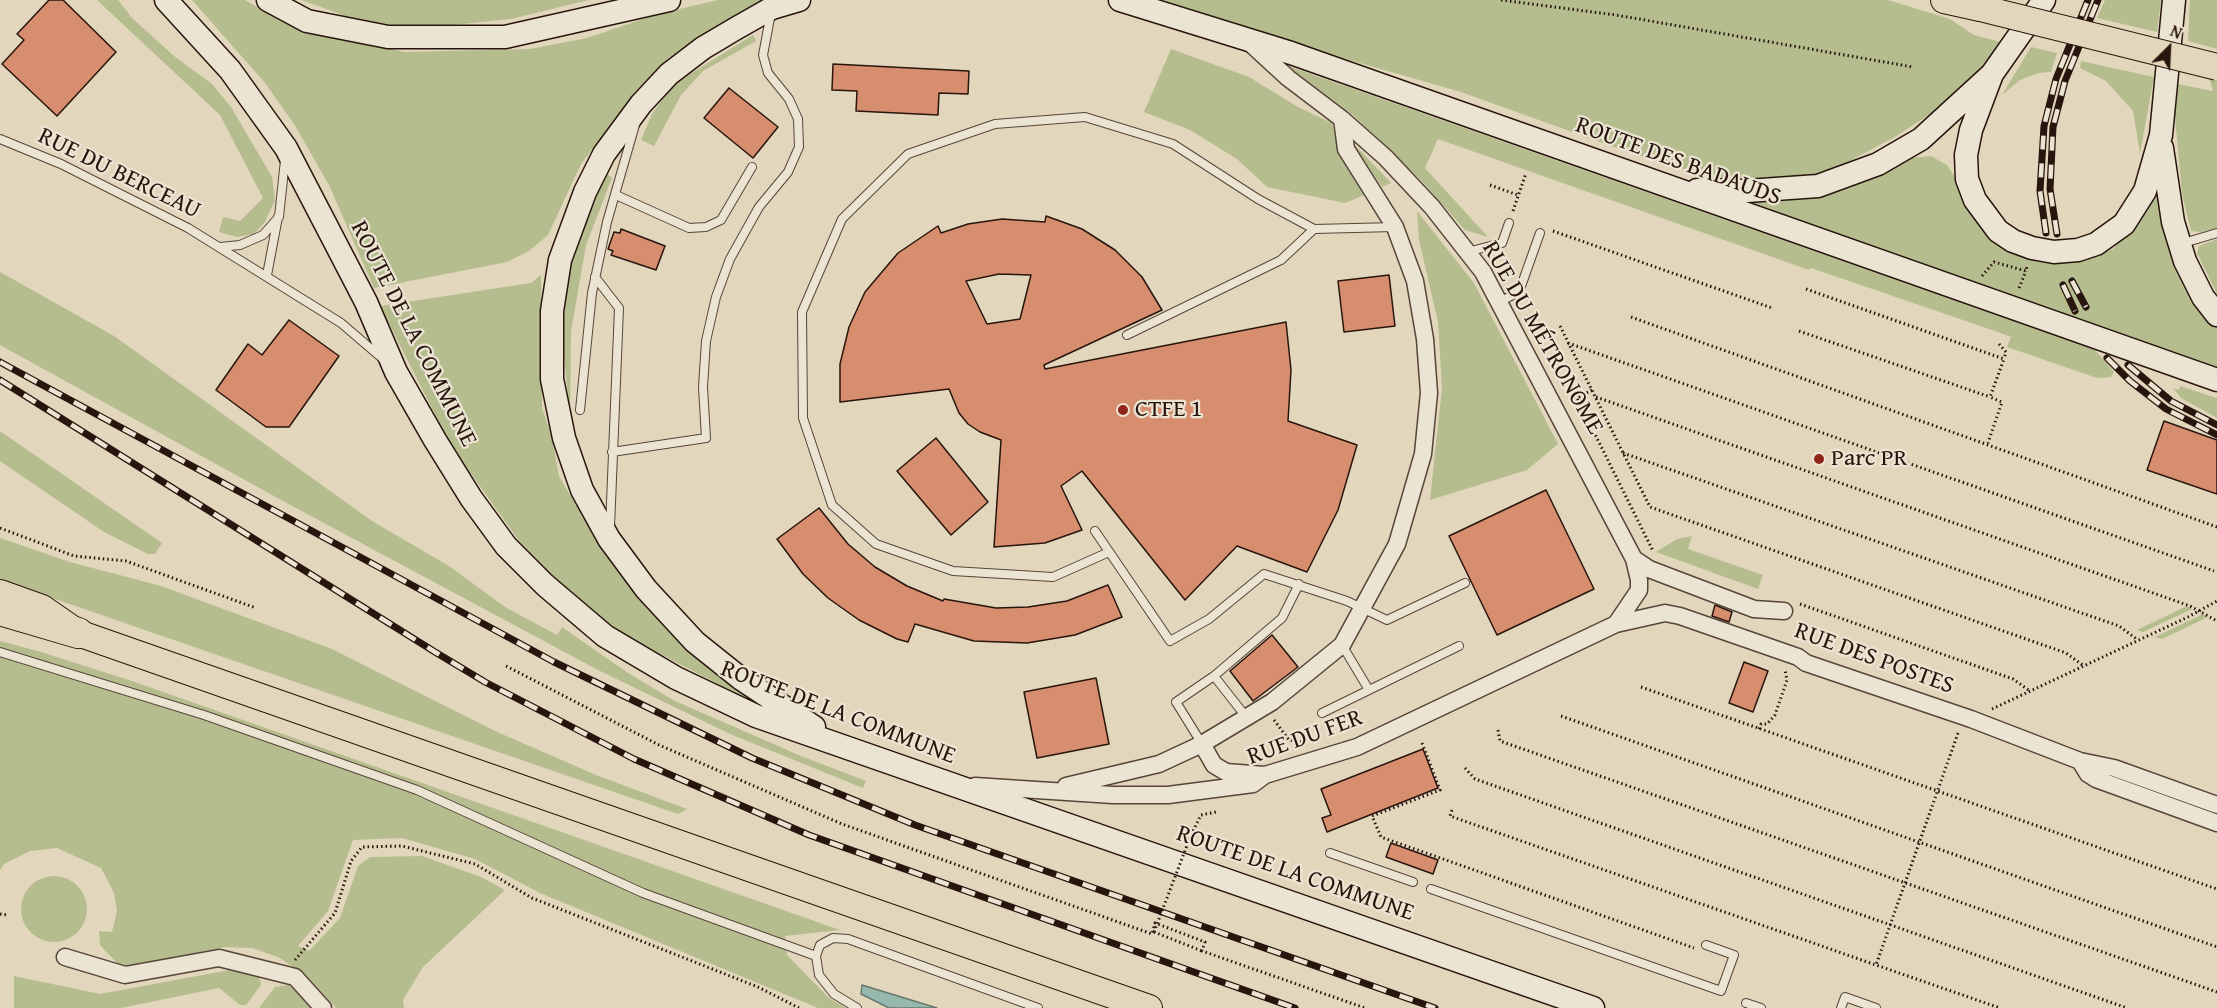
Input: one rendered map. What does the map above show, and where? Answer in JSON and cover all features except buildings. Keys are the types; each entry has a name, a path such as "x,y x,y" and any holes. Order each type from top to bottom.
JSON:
{"highway":[{"path":"0,610 78,633"}],"main road":[{"name":"ROUTE DE LA COMMUNE","path":"166,0 231,70 286,148 366,302 396,372 435,440 506,546 545,585 605,636 676,678 756,716 1593,1008"},
{"path":"268,0 307,21 388,37 505,37 669,0"},
{"path":"799,0 772,8 703,48 669,74 641,104 604,154 585,192 560,260 552,311 552,379 564,438 582,490 609,539 646,589 695,642 740,678 843,746"},
{"name":"ROUTE DES BADAUDS","path":"1120,0 1248,40 2217,380"},
{"path":"1944,0 2217,67"},
{"path":"1677,190 1748,191 1818,186 1878,164 1921,139 1992,74 2044,0"},
{"path":"1992,74 1971,130 1966,155 1967,179 1975,200 1985,216 2013,241 2032,248 2054,252 2078,250 2096,244 2118,230 2134,212 2145,191 2161,135 2174,0"},
{"path":"2161,135 2165,181 2180,244 2203,297 2217,315"},
{"path":"0,593 42,608 78,633 1149,1008"}],"street":[{"name":"RUE DU MÉTRONOME","path":"1248,40 1288,78 1342,119 1386,158 1432,207 1483,272 1634,559 1640,580 1639,590 1616,624"},
{"path":"1043,790 1159,764 1248,719 1342,645 1396,544 1423,454 1429,393 1425,339 1415,280 1395,227 1346,149 1342,119"},
{"path":"1634,559 1649,568 1754,609 1788,606"},
{"name":"RUE DES POSTES","path":"1648,615 1665,613 1680,616 1797,657 1806,663 1971,719 2080,762 2114,768 2217,805"},
{"name":"RUE DU FER","path":"953,785 1113,795 1167,795 1252,784 1265,775 1357,747 1616,624 1648,615"},
{"path":"1202,744 1214,765 1226,772 1265,775"},
{"name":"RUE DES POSTES","path":"2080,762 2088,774 2096,779 2217,823"},
{"path":"64,957 125,975 219,958 295,977 323,1008"}],"lane":[{"path":"612,452 706,438 703,387 706,341 716,297 736,249 759,207 788,172 799,147 798,119 789,99 768,73 763,56 772,8"},
{"path":"580,410 584,354 595,277 641,104"},
{"path":"1109,552 1053,577 953,571 876,544 832,505 803,418 802,312 842,219 908,154 995,123 1085,117 1173,144 1258,199 1314,229 1395,227"},
{"name":"RUE DU BERCEAU","path":"0,139 61,164 220,247 267,275 354,333 396,372"},
{"path":"267,275 283,196 286,148"},
{"path":"616,195 689,228 706,227 721,220 752,167"},
{"name":"RUE DU BERCEAU","path":"220,247 240,246 263,235 279,217"},
{"path":"1467,252 1502,243 1509,223"},
{"path":"1127,334 1281,260 1314,229"},
{"path":"1499,302 1520,292 1542,231"},
{"path":"2180,244 2217,233"},
{"path":"595,277 619,308 609,539"},
{"path":"1095,531 1170,641 1209,619 1264,574 1347,601 1387,620 1466,583"},
{"path":"1202,744 1176,702 1214,676 1282,618 1299,584"},
{"path":"1342,645 1369,690"},
{"path":"1322,713 1459,645"},
{"path":"0,652 204,715 417,790 643,893 816,956"},
{"path":"1214,676 1248,719"},
{"path":"1330,853 1413,882"},
{"path":"1431,889 1721,991 1733,958 1706,945"},
{"path":"857,1008 834,994 819,975 816,956 820,945 833,938 848,939 1038,1008"},
{"path":"1841,1008 1845,997 1876,1008"},
{"path":"1746,1003 1761,1008"}],"path":[{"path":"1501,0 1616,15 1913,67"},
{"path":"1509,223 1526,173"},
{"path":"1490,185 1518,195"},
{"path":"1542,231 1772,308"},
{"path":"1983,276 1994,262"},
{"path":"2019,288 2025,271"},
{"path":"1806,289 2004,358"},
{"path":"1631,317 1988,443 2217,527"},
{"path":"1560,326 1650,507 2066,653 2084,666"},
{"path":"1799,331 2002,402 1988,443"},
{"path":"1568,344 2214,571"},
{"path":"1990,397 2006,352 1999,344"},
{"path":"1592,390 1577,398 1655,555"},
{"path":"1596,398 2201,611 2217,621"},
{"path":"1623,453 2119,626 2138,640"},
{"path":"0,528 74,556 126,561 256,608"},
{"path":"1876,965 1960,727 1971,719 2201,611 2217,601"},
{"path":"1788,606 2013,679 2030,691"},
{"path":"1759,729 1761,724 1767,724 1775,715 1787,680 1782,665"},
{"path":"506,666 659,745 790,803 972,872 1152,933 1155,923 1205,942 1202,951"},
{"path":"1641,687 2217,889"},
{"path":"1270,716 1289,740 1312,743"},
{"path":"1562,716 2217,947"},
{"path":"1498,730 1500,741 2217,992"},
{"path":"1422,743 1440,790 1372,816 1381,837 1733,958"},
{"path":"1465,768 1475,779 2127,1008"},
{"path":"1452,810 1450,816 2000,1008"},
{"path":"1215,812 1201,815 1191,835 1154,932 1365,1008"},
{"path":"283,974 335,913 351,861 362,847 402,846 475,864 532,898 758,987 799,1008"},
{"path":"0,914 9,915"}],"green space":[{"path":"97,0 118,0 132,18 174,56 212,84 231,107 272,177 275,200 265,222 254,234 237,237 219,232 223,217 240,221 263,198 220,115"},
{"path":"192,0 245,0 296,29 405,52 530,49 587,38 658,14 718,0 775,0 691,42 667,59 638,89 581,164 548,235 529,251 507,262 374,288 329,185 294,124 265,83"},
{"path":"301,0 589,0 511,19 443,26 399,26 346,16"},
{"path":"1157,0 1888,0 1950,19 1974,35 2004,43 1983,71 1949,102 1893,138 1844,164 1805,178 1746,183 1706,176 1625,151 1461,92 1349,60"},
{"path":"2105,0 2161,0 2157,32 2097,18"},
{"path":"2190,0 2217,0 2217,49 2188,41"},
{"path":"753,35 756,41 703,71 681,95 654,146 641,140 652,114 670,89"},
{"path":"2031,47 2057,53 2051,72 2038,73 2020,80 2002,95"},
{"path":"1171,49 1249,77 1298,107 1332,123 1338,149 1364,195 1345,203 1267,187 1237,159 1190,130 1144,112"},
{"path":"2081,61 2154,77 2140,153 2133,111 2106,81 2080,68"},
{"path":"1288,66 2095,350 2114,372 2111,377 2097,378 2007,347 2011,337 1995,331 1811,268 1809,270 1438,139 1425,168 1488,237 1465,230 1421,180 1354,116"},
{"path":"2209,76 2217,78 2217,228 2201,232 2191,231 2182,194 2172,83 2213,91"},
{"path":"1352,142 1391,183 1382,187"},
{"path":"1931,156 1947,165 1957,180 1962,197 1983,228 2043,257 2084,260 2113,249 2139,220 2157,188 2217,326 2217,369 1732,198 1897,164 1911,158"},
{"path":"606,173 612,178 586,245 571,331 570,417 562,333 568,278 582,226"},
{"path":"1417,211 1474,283 1558,444 1527,470 1430,500 1442,388 1438,322 1419,240"},
{"path":"2217,239 2217,294 2197,253 2199,246"},
{"path":"0,272 114,336 372,521 449,566 505,607 557,635 562,627 628,673 675,701 801,756 866,781 863,788 730,734 598,670 294,507 0,345"},
{"path":"541,275 542,408 552,437 559,476 596,540 676,635 745,691 747,699 622,634 569,593 520,542 451,446 380,306 531,283"},
{"path":"2180,386 2217,398 2217,418 2181,398 2173,388 2179,390"},
{"path":"0,431 162,543 155,554 148,554 104,532 0,461"},
{"path":"1692,536 1688,549 1763,575 1758,589 1656,552 1677,539"},
{"path":"0,538 70,562 161,586 332,649 495,731 596,775 687,809 678,814 0,580"},
{"path":"2187,606 2192,609 2143,632 2137,630"},
{"path":"2203,614 2208,617 2162,639 2155,637"},
{"path":"0,641 132,681 840,930 785,936 787,955 829,998 846,1008 818,1008 540,893 475,859 402,838 353,840 328,911 298,946 309,951 340,918 358,866 370,857 422,856 481,877 505,890 423,967 403,1000 404,1008 336,1008 307,976 278,957 252,948 225,947 131,968 118,964 100,945 99,931 112,932 117,911 114,893 101,868 57,848 30,851 4,864 0,870"},
{"path":"47,876 61,876 73,881 82,890 87,909 85,922 78,933 61,942 47,942 35,937 26,928 21,916 21,902 26,890 35,881"},
{"path":"235,969 250,972 260,979 261,985 246,1005 240,1005 219,988 121,1008 14,1008 14,976 100,994"},
{"path":"289,985 313,1008 259,1008 275,987"}],"water":[{"path":"862,985 937,1008 889,1008 861,994"}],"railway":[{"path":"2046,233 2040,191 2044,126 2056,79 2088,0"},
{"path":"2057,234 2050,189 2053,127 2065,81 2098,0"},
{"path":"2072,281 2086,307"},
{"path":"2063,285 2075,311"},
{"path":"2107,358 2130,381 2166,409 2217,435"},
{"path":"0,362 554,662 752,758 915,825 1435,1008"},
{"path":"2128,365 2171,401 2217,425"},
{"path":"0,380 485,682 634,759 809,835 1295,1008"}],"place":[{"name":"CTFE 1","path":"1123,410"},
{"name":"Parc PR","path":"1819,459"}]}
